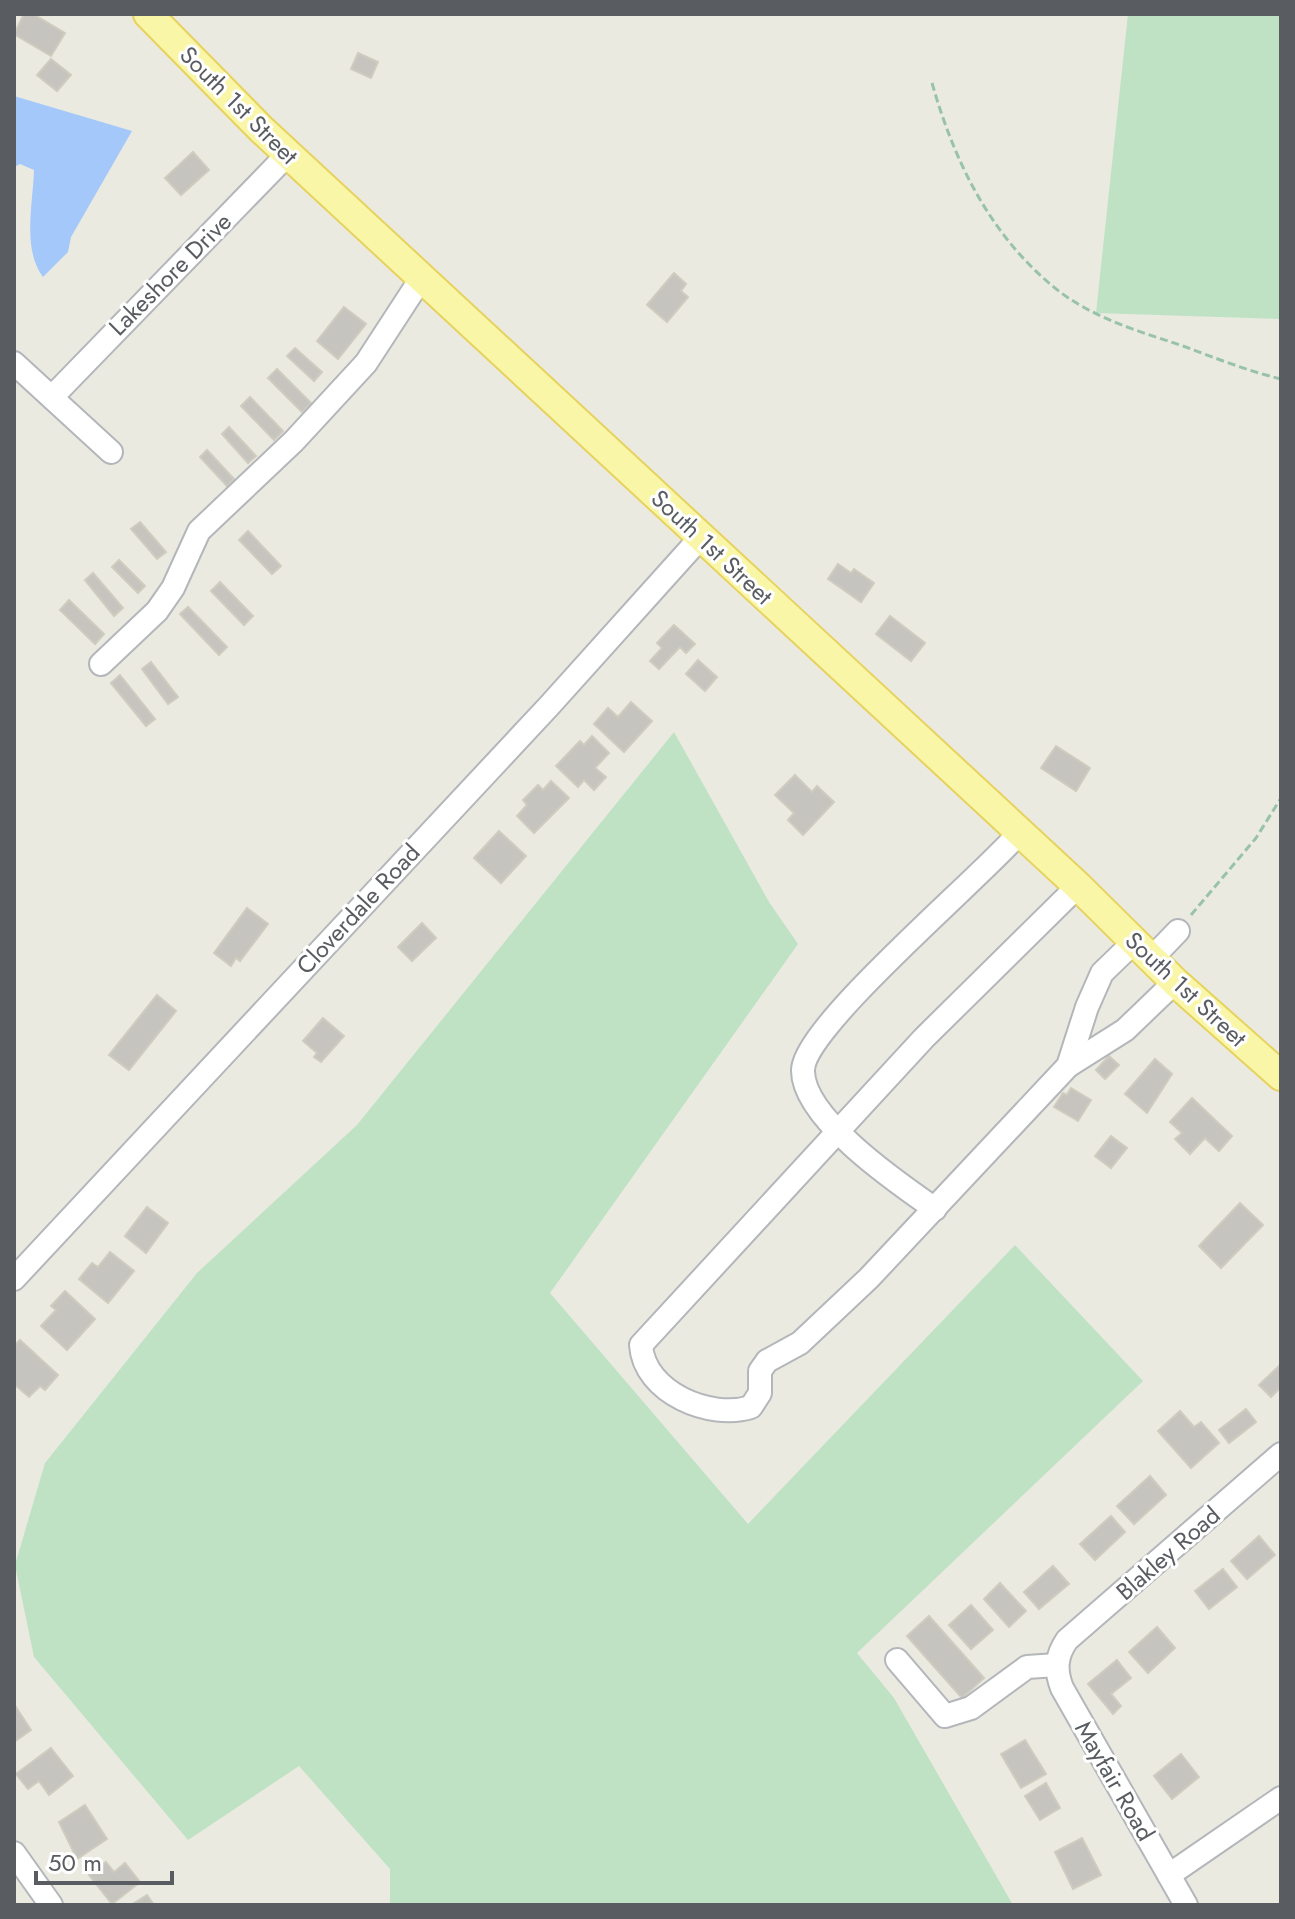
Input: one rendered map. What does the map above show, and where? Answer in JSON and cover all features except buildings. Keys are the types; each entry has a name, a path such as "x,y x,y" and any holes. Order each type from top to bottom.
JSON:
{"main road":[{"name":"South 1st Street","path":"148,14 288,154 1078,886 1175,982 1281,1076"}],"street":[{"name":"Lakeshore Drive","path":"53,396 288,154"},
{"path":"101,664 157,611 173,588 199,531 294,441 366,363 422,277"},
{"path":"14,363 111,452"},
{"name":"Cloverdale Road","path":"14,1279 549,706 701,537"},
{"path":"935,1209 873,1163 839,1132 807,1091 803,1071 817,1038 904,945 983,873 1020,832"},
{"path":"1078,886 924,1038 641,1345 648,1367 662,1383 703,1409 728,1412 751,1407 760,1393 760,1371 767,1361 800,1343 823,1322 935,1209 1068,1066 1125,1030 1175,982"},
{"path":"1068,1066 1087,1007 1102,973 1178,931"},
{"name":"Blakley Road","path":"1058,1660 1067,1640 1281,1454"},
{"path":"897,1660 945,1716 971,1708 1027,1667 1058,1660"},
{"name":"Mayfair Road","path":"1058,1660 1062,1688 1186,1905"},
{"path":"1169,1875 1281,1798"},
{"path":"14,1853 51,1905"}],"path":[{"path":"932,83 960,161 983,209 1029,263 1061,292 1120,324 1281,379"},
{"path":"1178,931 1256,838 1281,798"}],"green space":[{"path":"1128,14 1281,14 1281,319 1096,313"},
{"path":"674,732 769,902 798,944 550,1293 748,1524 1015,1245 1143,1381 857,1653 894,1698 1013,1905 390,1905 390,1869 299,1766 188,1840 34,1657 15,1565 45,1463 197,1273 357,1125"}],"water":[{"path":"14,96 132,131 71,237 68,252 43,277 31,240 34,170 20,164 14,167"}]}
